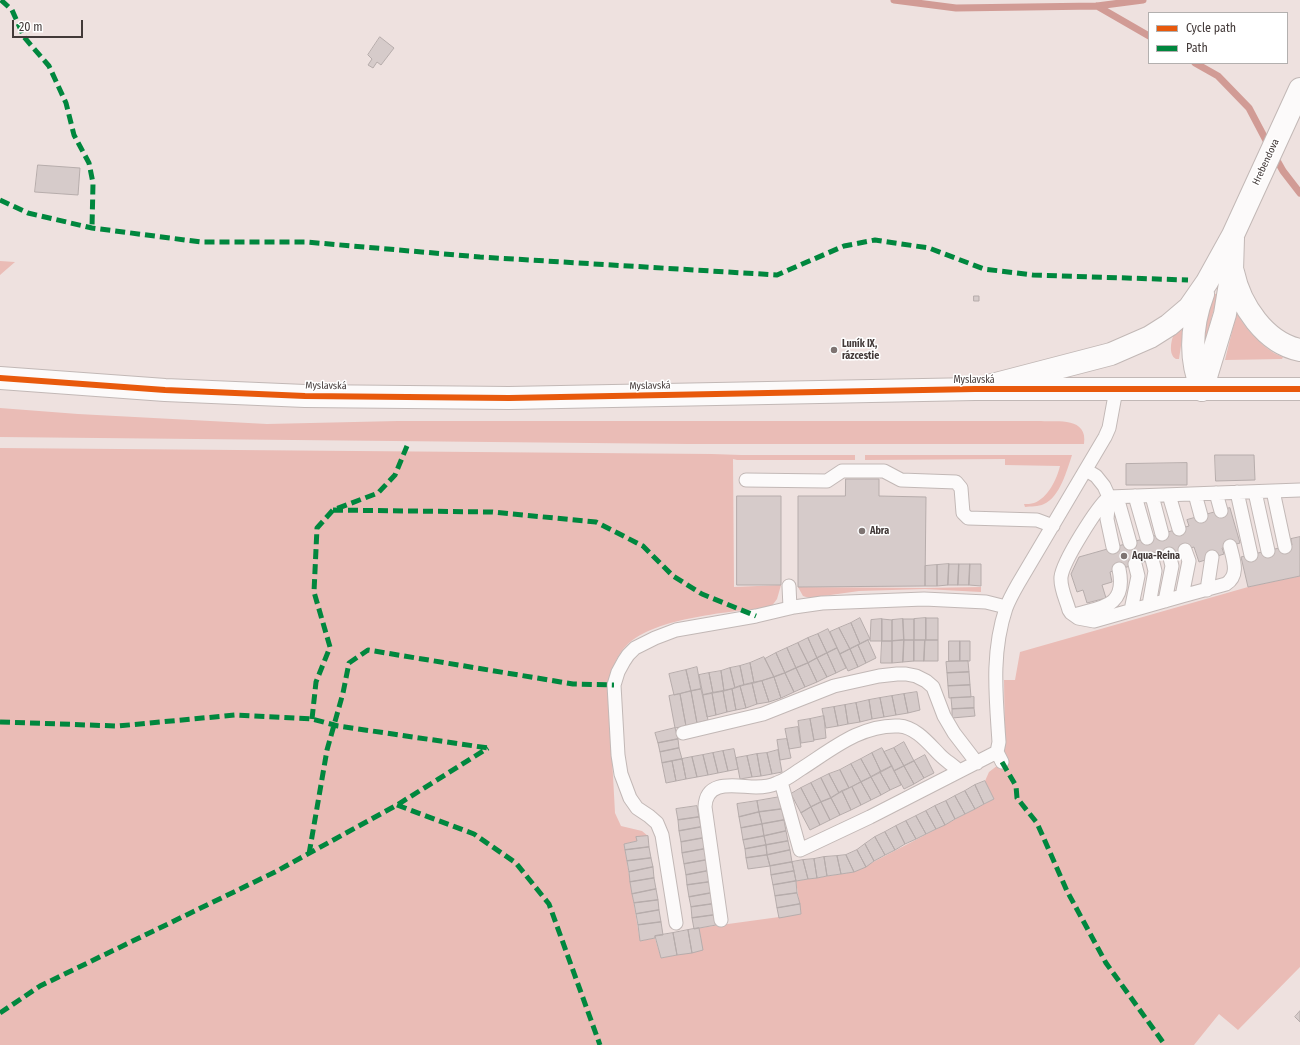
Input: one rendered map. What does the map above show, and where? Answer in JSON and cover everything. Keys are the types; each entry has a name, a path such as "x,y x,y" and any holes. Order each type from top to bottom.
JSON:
{"street":[{"name":"Hrebendova","path":"1207,282 1233,235 1300,89"},
{"path":"1202,390 1220,332 1232,271 1233,235"},
{"path":"1232,271 1240,296 1256,321 1275,340 1284,345 1300,350"},
{"path":"1202,390 1197,379 1193,360 1194,334 1199,306 1207,282"},
{"path":"975,390 1111,354 1150,337 1169,325 1189,308 1207,282"},
{"name":"Myslavská","path":"0,378 165,390 321,396 509,398 975,390 1300,389"}],"lane":[{"path":"781,782 800,850 870,817 959,770 999,757 995,656 997,641 1006,607 1109,428 1116,390"},
{"path":"1086,470 1096,476 1113,497 1130,543"},
{"path":"746,480 827,481 842,471 884,471 901,480 956,482 961,488 963,513 966,517 1037,520 1053,526"},
{"path":"1230,546 1235,564 1233,578 1226,584 1094,621 1084,620 1074,616 1069,610 1061,585 1062,570 1088,524 1104,502 1113,497 1300,490"},
{"path":"1273,491 1285,547"},
{"path":"1237,492 1251,555"},
{"path":"1255,492 1268,551"},
{"path":"1216,493 1221,511"},
{"path":"1195,494 1201,516"},
{"path":"1169,495 1179,529"},
{"path":"1135,496 1147,538"},
{"path":"1152,496 1162,534"},
{"path":"1113,497 1107,519 1113,547"},
{"path":"1182,596 1189,562 1186,550"},
{"path":"1165,601 1172,566 1168,554"},
{"path":"1206,590 1212,557"},
{"path":"1149,605 1155,571 1152,559"},
{"path":"1131,610 1138,576 1135,564"},
{"path":"1074,616 1107,606 1115,600 1121,590 1122,580 1119,569"},
{"path":"789,586 790,608"},
{"path":"676,923 662,835 657,823 637,808 630,798 621,774 614,706 614,685 618,672 628,654 654,638 676,630 822,603 924,599 986,602 1006,607"},
{"path":"683,734 763,714 834,686 879,676 906,674 916,676 926,681 933,687 944,716 954,733 977,763"},
{"path":"721,920 705,807 706,798 714,789 721,786 763,786 781,782 856,734 881,727 900,726 914,731 959,770"}],"shaded area":[{"path":"0,261 15,262 0,275"},
{"path":"1213,294 1218,294 1204,342 1202,335"},
{"path":"1236,315 1238,315 1257,339 1272,352 1283,357 1282,359 1225,360"},
{"path":"1184,326 1179,359 1176,359 1173,357 1171,351 1172,339 1175,332"},
{"path":"0,408 78,414 267,424 398,421 1055,421 1077,425 1084,435 1084,444 688,444 0,437"},
{"path":"0,448 855,455 855,460 733,459 734,587 781,585 777,599 771,607 695,617 656,628 627,645 620,653 613,668 608,683 615,813 621,826 642,831 648,836 637,837 637,841 624,844 640,941 655,938 661,958 702,950 699,928 801,914 796,881 854,872 994,799 985,781 989,772 1002,762 1005,747 1004,680 1015,680 1020,652 1248,587 1300,576 1300,967 1238,1030 1219,1014 1194,1045 0,1045"},
{"path":"865,455 1072,455 1059,489 1054,496 1042,505 1025,507 1024,504 1039,501 1048,493 1057,477 1060,466 1005,465 1005,459 865,460"},
{"path":"798,587 981,587 981,592 925,589 859,591 809,598 803,596"}],"building":[{"path":"380,37 394,48 381,65 377,62 373,68 368,65 372,59 368,55"},
{"path":"38,165 80,168 78,195 35,192"},
{"path":"974,296 979,296 979,301 974,301"},
{"path":"1215,455 1254,455 1255,480 1216,481"},
{"path":"1187,463 1187,485 1126,485 1126,464"},
{"name":"Abra","path":"846,479 879,479 879,496 926,497 925,586 798,587 798,496 845,496"},
{"path":"737,496 781,496 781,585 737,585"},
{"name":"Aqua-Reina","path":"1230,508 1240,543 1222,548 1224,554 1199,562 1194,547 1110,572 1112,582 1102,585 1106,598 1087,603 1083,590 1077,592 1071,574 1079,557 1189,526 1187,520"},
{"path":"1300,537 1300,576 1248,587 1241,557 1292,545 1291,539"},
{"path":"949,564 948,585 937,586 937,565"},
{"path":"949,564 959,564 958,585 948,585"},
{"path":"959,564 970,564 969,585 958,585"},
{"path":"970,564 981,564 981,586 969,585"},
{"path":"937,565 937,586 925,586 925,566"},
{"path":"860,618 870,639 860,644 851,623"},
{"path":"926,618 926,640 914,640 914,619"},
{"path":"926,618 938,618 938,640 926,640"},
{"path":"882,619 892,620 892,641 882,641"},
{"path":"882,619 882,641 870,641 871,620"},
{"path":"903,619 914,619 914,640 904,640"},
{"path":"903,619 904,640 892,641 892,620"},
{"path":"851,623 860,644 850,649 839,628"},
{"path":"839,628 850,649 840,654 830,632"},
{"path":"828,629 837,648 827,653 818,634"},
{"path":"818,634 827,653 817,658 808,638"},
{"path":"808,638 817,658 808,663 798,643"},
{"path":"868,640 876,658 866,663 858,645"},
{"path":"904,640 903,662 892,663 892,641"},
{"path":"904,640 914,640 914,661 903,662"},
{"path":"914,640 925,640 924,661 914,661"},
{"path":"925,640 938,640 938,661 924,661"},
{"path":"882,641 892,641 892,663 881,663"},
{"path":"949,641 960,641 960,661 949,661"},
{"path":"960,641 970,641 970,661 960,661"},
{"path":"798,643 808,663 796,668 787,648"},
{"path":"858,645 866,663 858,667 850,649"},
{"path":"787,648 796,668 785,673 776,653"},
{"path":"837,648 846,668 836,673 827,653"},
{"path":"850,649 858,667 848,671 840,654"},
{"path":"776,653 785,673 774,677 765,659"},
{"path":"827,653 836,673 827,677 817,658"},
{"path":"764,657 774,677 754,683 750,663"},
{"path":"817,658 827,677 817,682 808,663"},
{"path":"968,661 969,672 947,673 946,662"},
{"path":"750,663 754,683 744,685 740,666"},
{"path":"808,663 817,682 805,687 796,668"},
{"path":"740,666 744,685 735,688 730,668"},
{"path":"697,667 701,689 691,691 686,670"},
{"path":"730,668 735,688 724,691 721,671"},
{"path":"796,668 805,687 794,692 785,673"},
{"path":"686,670 691,691 674,695 669,674"},
{"path":"721,671 724,691 713,693 709,673"},
{"path":"969,672 970,685 948,686 947,673"},
{"path":"709,673 713,693 703,695 699,675"},
{"path":"785,673 794,692 781,698 774,677"},
{"path":"774,677 781,698 769,702 762,681"},
{"path":"762,681 769,702 757,704 752,683"},
{"path":"752,683 757,704 746,708 740,686"},
{"path":"970,685 971,697 949,698 948,686"},
{"path":"740,686 746,708 736,710 732,689"},
{"path":"701,689 708,720 697,723 691,691"},
{"path":"732,689 736,710 727,712 723,691"},
{"path":"691,691 697,723 686,726 680,694"},
{"path":"723,691 727,712 716,715 712,693"},
{"path":"917,692 920,710 908,713 904,694"},
{"path":"712,693 716,715 707,717 703,695"},
{"path":"680,694 686,726 675,728 669,696"},
{"path":"904,694 908,713 896,715 892,696"},
{"path":"892,696 896,715 884,717 880,698"},
{"path":"974,697 974,708 952,709 951,698"},
{"path":"880,698 884,717 872,719 869,700"},
{"path":"869,700 872,719 860,722 856,703"},
{"path":"856,703 860,722 848,724 845,705"},
{"path":"845,705 848,724 838,726 834,707"},
{"path":"834,707 838,726 826,728 822,709"},
{"path":"974,708 975,716 952,718 952,709"},
{"path":"824,716 826,738 814,740 810,719"},
{"path":"810,719 814,741 801,743 798,721"},
{"path":"798,727 801,747 789,749 785,729"},
{"path":"675,728 678,739 658,743 655,733"},
{"path":"678,739 679,748 660,752 658,743"},
{"path":"787,739 791,758 780,760 777,740"},
{"path":"904,742 914,761 904,766 894,748"},
{"path":"679,748 682,759 662,763 660,752"},
{"path":"882,748 892,766 881,772 872,753"},
{"path":"894,748 904,766 894,771 884,752"},
{"path":"734,749 738,769 728,771 723,751"},
{"path":"778,750 782,772 772,774 767,753"},
{"path":"723,751 728,771 718,773 713,753"},
{"path":"713,753 718,773 708,775 703,755"},
{"path":"767,753 772,774 761,776 757,754"},
{"path":"872,753 881,772 871,777 861,759"},
{"path":"757,754 761,776 752,777 747,756"},
{"path":"703,755 708,775 697,777 692,757"},
{"path":"925,755 934,773 924,778 914,761"},
{"path":"747,756 752,777 740,779 736,758"},
{"path":"692,757 697,777 686,779 682,759"},
{"path":"682,759 686,779 676,781 672,761"},
{"path":"861,759 871,777 861,782 851,764"},
{"path":"672,761 676,781 666,783 662,763"},
{"path":"914,761 924,778 914,784 904,766"},
{"path":"851,764 861,782 849,788 840,770"},
{"path":"892,766 901,785 890,790 880,772"},
{"path":"904,766 914,784 904,789 894,771"},
{"path":"840,770 849,788 839,793 829,774"},
{"path":"880,772 890,790 881,795 871,777"},
{"path":"829,774 839,793 831,798 821,778"},
{"path":"871,777 881,795 871,800 861,782"},
{"path":"821,778 831,798 821,802 811,783"},
{"path":"985,781 994,799 984,804 975,785"},
{"path":"861,782 871,800 861,805 852,787"},
{"path":"811,783 821,802 811,807 801,788"},
{"path":"975,785 984,804 975,809 965,791"},
{"path":"852,787 861,805 851,810 842,791"},
{"path":"801,788 811,807 801,813 791,794"},
{"path":"842,791 851,810 840,815 831,798"},
{"path":"965,791 975,809 965,814 955,796"},
{"path":"955,796 965,814 955,819 946,801"},
{"path":"780,797 782,809 759,812 757,801"},
{"path":"831,798 840,815 830,820 821,802"},
{"path":"757,801 759,812 739,817 737,804"},
{"path":"946,801 955,819 945,825 935,806"},
{"path":"821,802 830,820 820,825 811,807"},
{"path":"697,806 699,817 678,820 676,809"},
{"path":"935,806 945,825 936,829 926,811"},
{"path":"811,807 820,825 810,830 801,813"},
{"path":"782,809 784,820 762,824 759,812"},
{"path":"926,811 936,829 926,834 916,816"},
{"path":"759,812 762,824 741,828 739,817"},
{"path":"916,816 926,834 916,839 906,821"},
{"path":"699,817 701,827 679,831 678,820"},
{"path":"784,820 786,831 764,836 762,824"},
{"path":"906,821 916,839 905,844 896,826"},
{"path":"762,824 764,836 743,840 741,828"},
{"path":"896,826 905,844 895,850 885,832"},
{"path":"701,827 703,838 681,842 679,831"},
{"path":"786,831 788,841 766,845 764,836"},
{"path":"885,832 895,850 885,855 875,837"},
{"path":"648,836 649,847 625,850 624,844 637,841 636,837"},
{"path":"764,836 766,845 745,849 743,840"},
{"path":"875,837 885,855 874,861 865,844"},
{"path":"703,838 704,849 682,853 681,842"},
{"path":"788,841 790,850 767,855 766,845"},
{"path":"865,844 874,861 866,867 857,850"},
{"path":"766,845 767,855 746,858 745,849"},
{"path":"649,847 651,858 627,861 625,850"},
{"path":"704,849 706,860 684,864 682,853"},
{"path":"790,850 792,862 770,866 767,855"},
{"path":"857,850 866,867 854,872 846,855"},
{"path":"767,855 770,866 748,869 746,858"},
{"path":"846,855 854,872 841,874 837,856"},
{"path":"837,856 841,874 827,876 824,857"},
{"path":"824,857 827,876 817,878 814,859"},
{"path":"651,858 653,867 629,872 627,861"},
{"path":"814,859 817,878 808,879 803,860"},
{"path":"706,860 707,871 686,875 684,864"},
{"path":"803,860 808,879 796,881 792,862"},
{"path":"792,862 794,871 771,875 770,866"},
{"path":"653,867 654,878 630,882 629,872"},
{"path":"707,871 709,882 687,885 686,875"},
{"path":"794,871 796,881 773,885 771,875"},
{"path":"654,878 656,889 632,894 630,882"},
{"path":"796,881 797,893 775,896 773,885"},
{"path":"709,882 711,893 689,897 687,885"},
{"path":"656,889 658,900 634,903 632,894"},
{"path":"711,893 712,904 691,907 689,897"},
{"path":"797,893 800,904 777,908 775,896"},
{"path":"658,900 659,910 636,914 634,903"},
{"path":"712,904 714,915 692,918 691,907"},
{"path":"800,904 801,914 779,918 777,908"},
{"path":"659,910 661,922 638,925 636,914"},
{"path":"714,915 716,925 694,929 692,918"},
{"path":"661,922 663,935 640,941 638,925"},
{"path":"699,928 703,950 692,953 688,930"},
{"path":"688,930 692,953 677,955 673,933"},
{"path":"673,933 677,955 661,958 655,936"},
{"path":"1300,1011 1300,1022 1295,1017"}],"waterway":[{"path":"894,0 956,8 1097,6 1143,0"},
{"path":"1097,6 1148,35"},
{"path":"1197,64 1218,76 1249,108 1269,146"},
{"path":"1274,155 1283,171 1300,193"}],"marked path":[{"path":"1,0 12,10 24,37 49,66 66,103 74,135 89,163 93,183 92,228"},
{"path":"0,200 28,213 92,228 201,242 306,242 480,257 777,275 844,246 875,240 929,248 984,269 1033,275 1188,280"},
{"path":"312,719 316,682 330,647 314,592 317,528 333,510 378,493 395,475 407,446"},
{"path":"333,510 492,512 596,522 643,546 673,576 702,594 756,616"},
{"path":"309,854 327,750 343,693 349,663 368,650 573,684 614,685"},
{"path":"0,722 118,726 235,715 312,719 338,726 488,748"},
{"path":"0,1013 40,986 275,872 397,805 488,748"},
{"path":"1002,762 1016,786 1017,798 1037,823 1067,891 1106,963 1165,1045"},
{"path":"397,805 474,834 516,863 549,904 600,1045"}],"cycle path":[{"path":"0,378 165,390 305,396 509,398 975,389 1300,389"}],"place":[{"name":"Luník IX, rázcestie","path":"834,350"},
{"name":"Abra","path":"862,531"},
{"name":"Aqua-Reina","path":"1124,556"}]}
